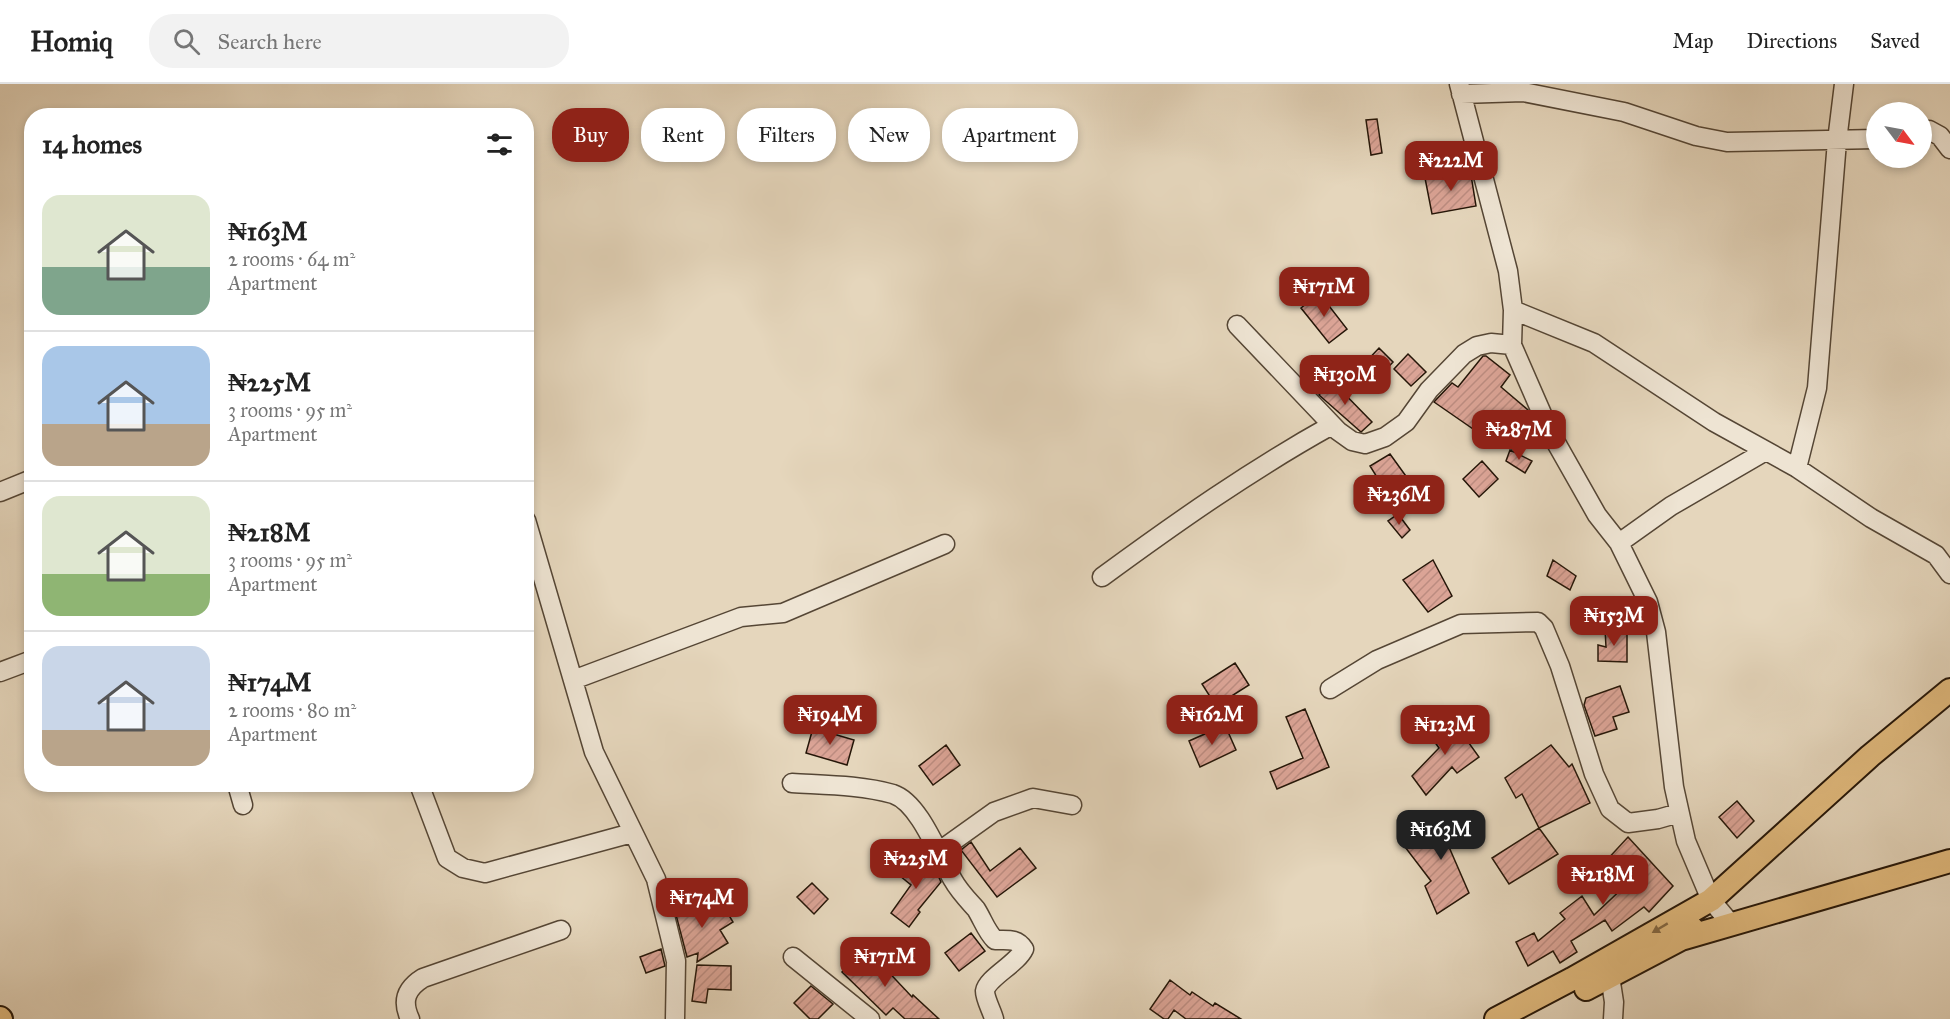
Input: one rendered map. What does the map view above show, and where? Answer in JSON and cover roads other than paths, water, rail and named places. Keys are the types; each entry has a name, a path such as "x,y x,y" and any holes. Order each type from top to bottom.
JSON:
{"main road":[{"path":"1496,1019 1572,979 1711,900 1870,756 1950,690"},
{"path":"1529,1019 1681,939 1950,861"},
{"path":"1681,939 1695,926 1711,900"}],"street":[{"path":"1797,468 1817,388 1837,141 1844,84"},
{"path":"1731,924 1711,900 1686,841 1670,757 1656,632 1648,602 1619,543 1597,515 1556,442 1512,345 1513,310 1508,271 1460,89 1523,92 1624,112 1696,136 1727,142 1866,140"},
{"path":"1932,132 1940,136 1950,149"},
{"path":"1513,310 1594,343 1714,422 1764,452 1797,468 1871,518 1936,555 1950,574"},
{"path":"1237,325 1332,424 1352,441 1365,444 1385,437 1406,422 1429,390 1464,354 1477,346 1491,343 1512,345"},
{"path":"1102,577 1267,461 1332,424"},
{"path":"1619,543 1671,506 1764,452"},
{"path":"0,492 24,482"},
{"path":"573,680 728,621 783,613 945,544"},
{"path":"534,547 594,752 656,879 676,961 675,1019"},
{"path":"1330,689 1377,660 1461,624 1538,622 1544,628 1560,666 1594,774 1610,809 1628,823 1658,819 1679,813"},
{"path":"0,672 24,663"},
{"path":"792,783 858,788 895,795 907,804 930,836 954,882 978,912 986,931 995,940 1013,940 1020,943 1024,949 1020,958 988,984 985,993 994,1019"},
{"path":"239,792 243,805"},
{"path":"422,792 447,858 463,868 485,873 632,833"},
{"path":"938,852 994,812 1033,798 1072,805"},
{"path":"410,1019 405,998 411,986 423,978 561,930"},
{"path":"793,957 870,1019"},
{"path":"1610,976 1614,1002 1613,1019"}]}
